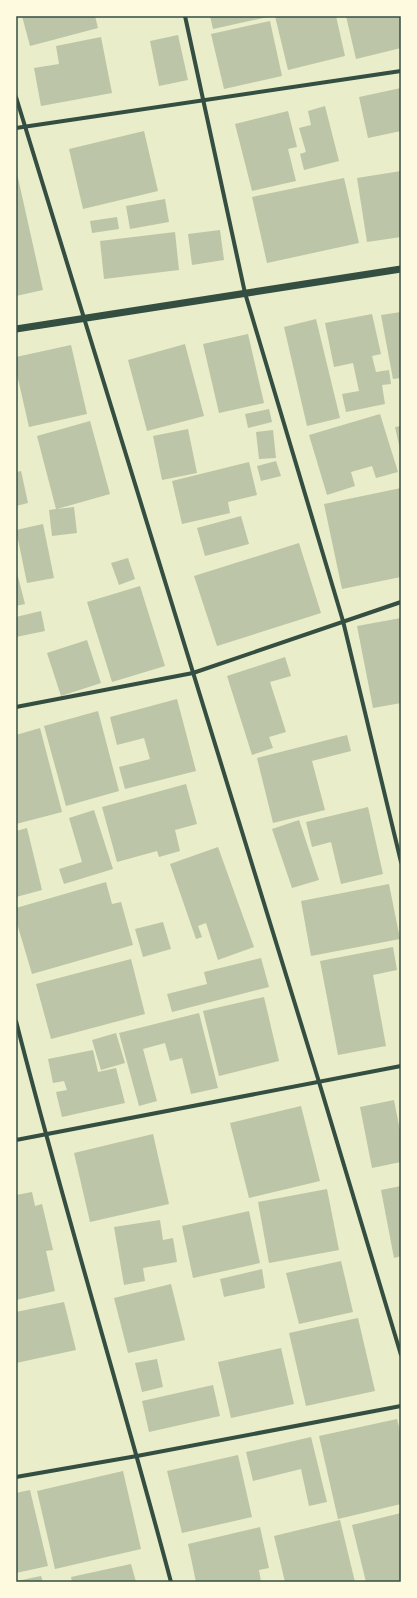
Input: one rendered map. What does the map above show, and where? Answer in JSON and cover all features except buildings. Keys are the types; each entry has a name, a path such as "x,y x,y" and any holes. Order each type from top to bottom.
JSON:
{"street":[{"path":"185,16 245,293 343,622 401,862"},
{"path":"16,128 401,71"},
{"path":"16,97 319,1082 401,1355"},
{"path":"16,329 401,269"},
{"path":"16,707 193,673 401,602"},
{"path":"16,1020 45,1134 137,1456 171,1582"},
{"path":"16,1140 401,1066"},
{"path":"16,1476 137,1456 401,1406"}]}
